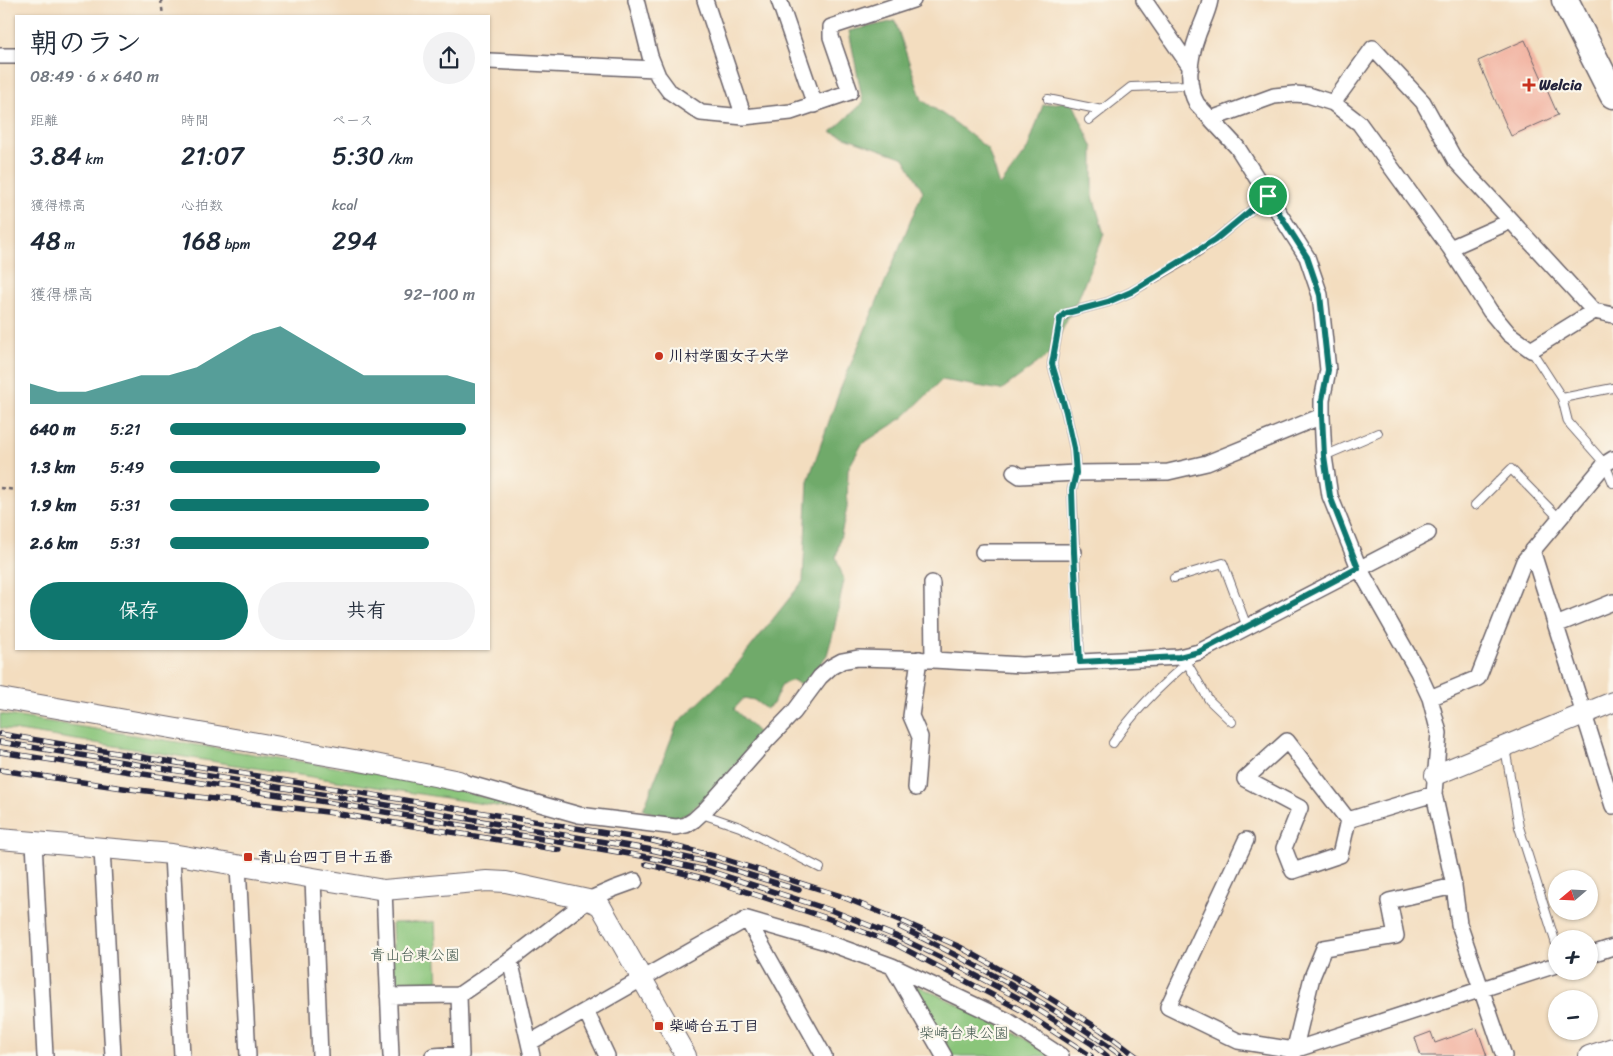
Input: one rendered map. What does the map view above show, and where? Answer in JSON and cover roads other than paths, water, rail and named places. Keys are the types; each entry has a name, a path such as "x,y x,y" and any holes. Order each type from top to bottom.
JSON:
{"highway":[{"path":"1565,0 1613,95"}],"street":[{"path":"636,0 655,69 669,91 701,113 744,117 791,112 850,92 831,37 831,27 913,0"},
{"path":"705,0 744,117"},
{"path":"779,0 815,105"},
{"path":"1144,0 1190,68"},
{"path":"1210,0 1191,56 1190,84 1192,96 1197,104 1237,147 1307,257 1320,295 1328,370 1322,400 1322,416 1324,456 1330,496 1358,568 1418,672 1430,698 1440,733 1435,784 1459,924 1504,1056"},
{"path":"1333,103 1373,48 1423,102 1455,160 1594,311 1613,315"},
{"path":"0,56 15,56"},
{"path":"490,61 655,69"},
{"path":"1211,119 1274,96 1308,95 1333,103 1359,123 1450,248 1490,311 1509,334 1530,350 1594,311"},
{"path":"1450,248 1511,220"},
{"path":"1014,472 1020,476 1168,472 1189,469 1207,464 1322,416"},
{"path":"1430,698 1478,678 1524,561 1609,462"},
{"path":"0,698 459,780 578,816 676,827 686,825 702,814 794,712 820,677 831,667 842,661 858,658 926,659 1022,664 1179,657 1199,652 1428,533"},
{"path":"1532,550 1613,806"},
{"path":"983,552 1074,552"},
{"path":"916,788 920,737 911,716 926,659 932,583"},
{"path":"1556,625 1613,602"},
{"path":"1348,820 1435,784 1505,746 1613,702"},
{"path":"1287,741 1348,820 1340,855 1293,871 1284,848 1300,808 1244,779 1287,741"},
{"path":"0,839 172,854 384,890 487,881 506,882 588,900 600,905 686,1056"},
{"path":"1246,840 1168,1007 1238,1041 1293,1053 1548,968"},
{"path":"34,842 45,1056"},
{"path":"102,848 113,1056"},
{"path":"172,854 182,1056"},
{"path":"238,866 248,1056"},
{"path":"313,879 320,1056"},
{"path":"388,996 459,995 510,960 588,900 635,881"},
{"path":"1293,1053 1312,977 1324,948 1396,936 1389,901 1454,886"},
{"path":"384,890 391,1056"},
{"path":"510,960 530,1050 586,1011 747,919 823,941 892,966 1008,1021 1061,1056"},
{"path":"747,919 824,1056"},
{"path":"1598,952 1613,947"},
{"path":"892,966 944,1056"},
{"path":"433,1056 461,1055 459,995"},
{"path":"586,1011 606,1056"},
{"path":"1589,1056 1613,1048"}],"lane":[{"path":"1089,120 1131,87 1190,84"},
{"path":"1048,99 1102,110"},
{"path":"1080,662 1072,490 1076,473 1074,448 1052,364 1060,319 1064,314 1108,302 1131,292 1186,260 1215,240 1268,196"},
{"path":"1530,350 1562,398 1568,422 1609,462 1613,483"},
{"path":"1562,398 1613,388"},
{"path":"1324,456 1378,433"},
{"path":"1475,505 1511,469 1559,518"},
{"path":"1174,578 1222,563 1247,627"},
{"path":"1113,743 1125,724 1175,673 1199,652"},
{"path":"1187,663 1209,700 1232,722"},
{"path":"1505,746 1518,827 1551,930"},
{"path":"702,814 740,827 820,868"}],"railway":[{"path":"0,734 649,840 714,856 838,895 960,947 1035,989 1101,1030 1136,1056"},
{"path":"0,742 647,849 711,863 799,890"},
{"path":"0,752 332,803 647,857 710,871 833,911 898,937 1026,1002 1092,1044 1107,1056"},
{"path":"0,770 130,789 327,812 560,850"},
{"path":"646,864 707,879 827,918 895,944 1019,1009 1091,1056"},
{"path":"900,927 1042,1003 1122,1056"}],"place":[{"name":"Welcia","path":"1529,85"},
{"name":"川村学園女子大学","path":"659,356"},
{"name":"青山台四丁目十五番","path":"248,857"},
{"name":"柴崎台五丁目","path":"659,1026"}],"park label":[{"name":"青山台東公園","path":"415,955"},
{"name":"柴崎台東公園","path":"964,1033"}]}
